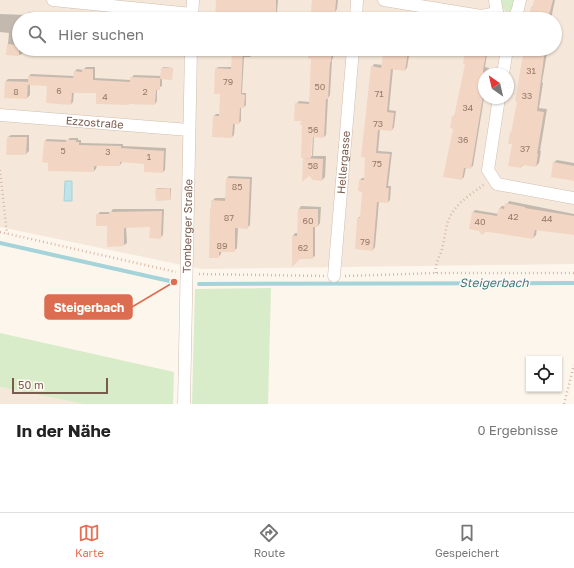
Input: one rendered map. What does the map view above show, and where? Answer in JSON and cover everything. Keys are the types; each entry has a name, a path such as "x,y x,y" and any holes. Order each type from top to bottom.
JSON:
{"street":[{"path":"53,0 157,12"},
{"path":"192,12 193,0"},
{"path":"356,12 357,0"},
{"path":"384,0 457,12"},
{"path":"495,0 498,12"},
{"path":"517,12 520,0"},
{"name":"Tomberger Straße","path":"184,404 188,274 191,56"},
{"name":"Hellergasse","path":"334,276 352,56"},
{"path":"504,68 506,56"},
{"path":"498,104 488,170 492,178 497,184 574,198"},
{"name":"Ezzostraße","path":"0,115 189,130"}],"path":[{"path":"0,170 7,234"},
{"path":"436,273 435,268 444,242 447,224 453,210 459,203 492,178"},
{"path":"0,232 188,274 334,276 436,273 574,273"},
{"path":"564,404 574,365"}],"shaded area":[{"path":"0,0 574,0 574,264 201,269 0,227"},
{"path":"0,387 73,402 83,404 0,404"}],"green space":[{"path":"499,0 516,0 513,10 507,12 502,7"},
{"path":"271,288 268,404 192,404 195,289"},
{"path":"0,333 174,372 173,404 83,404 0,387"}],"water":[{"path":"65,181 72,181 72,201 64,201"}],"building":[{"path":"216,0 276,0 276,12 215,12"},
{"path":"312,0 336,0 335,12 311,12"},
{"path":"534,0 553,0 550,12 530,12 531,7 532,8"},
{"path":"7,44 12,44 12,55 6,55"},
{"path":"232,56 243,56 241,94 245,95 244,108 240,108 239,124 233,124 232,138 212,137 213,116 219,116 220,94 214,94 215,68 231,69"},
{"path":"308,56 331,56 328,99 326,99 324,138 312,137 311,158 301,158 302,125 300,125 301,121 294,121 295,103 309,104 311,59 308,59"},
{"path":"383,56 407,56 405,71 391,69 387,112 394,113 392,131 378,130 376,153 390,154 386,188 389,188 388,203 377,202 373,251 355,249 357,218 360,218 362,192 358,191 359,180 364,180 365,158 361,157 371,66 381,68"},
{"path":"464,56 486,56 483,68 478,68 478,104 482,104 471,169 464,168 462,180 443,177 453,129 450,128 452,116 454,117 465,64 463,64"},
{"path":"523,56 544,56 537,111 544,112 536,167 522,165 521,168 508,166 512,144 508,144 517,102 515,101"},
{"path":"161,68 173,68 172,80 160,79"},
{"path":"82,69 93,69 93,80 130,82 130,77 160,78 160,90 156,90 155,105 96,104 96,93 72,93 71,105 46,103 47,86 28,85 28,76 73,78 74,71 82,72"},
{"path":"5,81 28,82 27,99 4,98"},
{"path":"7,137 27,137 26,155 6,155"},
{"path":"66,140 76,140 76,142 79,142 79,145 121,146 121,148 164,151 163,173 144,172 144,164 120,162 120,166 94,166 94,172 48,171 48,163 42,162 44,141 66,142"},
{"path":"303,158 323,159 322,181 313,180 309,176 302,182"},
{"path":"553,162 574,166 574,181 551,177"},
{"path":"226,178 250,179 248,229 235,228 235,252 219,252 219,258 209,258 211,200 225,201"},
{"path":"170,188 171,200 156,201 155,189"},
{"path":"505,203 525,208 574,216 574,235 535,230 533,239 489,232 482,235 479,231 469,229 472,212 497,216 499,208 504,209"},
{"path":"298,209 318,209 318,227 313,227 313,259 300,259 292,267 292,236 297,236"},
{"path":"162,211 161,239 149,238 150,227 124,228 124,246 107,247 107,226 96,226 96,214 109,214 109,212"}],"waterway":[{"name":"Steigerbach","path":"0,243 174,282"},
{"name":"Steigerbach","path":"199,284 574,283"}],"place":[{"name":"Steigerbach","path":"174,282"}]}
